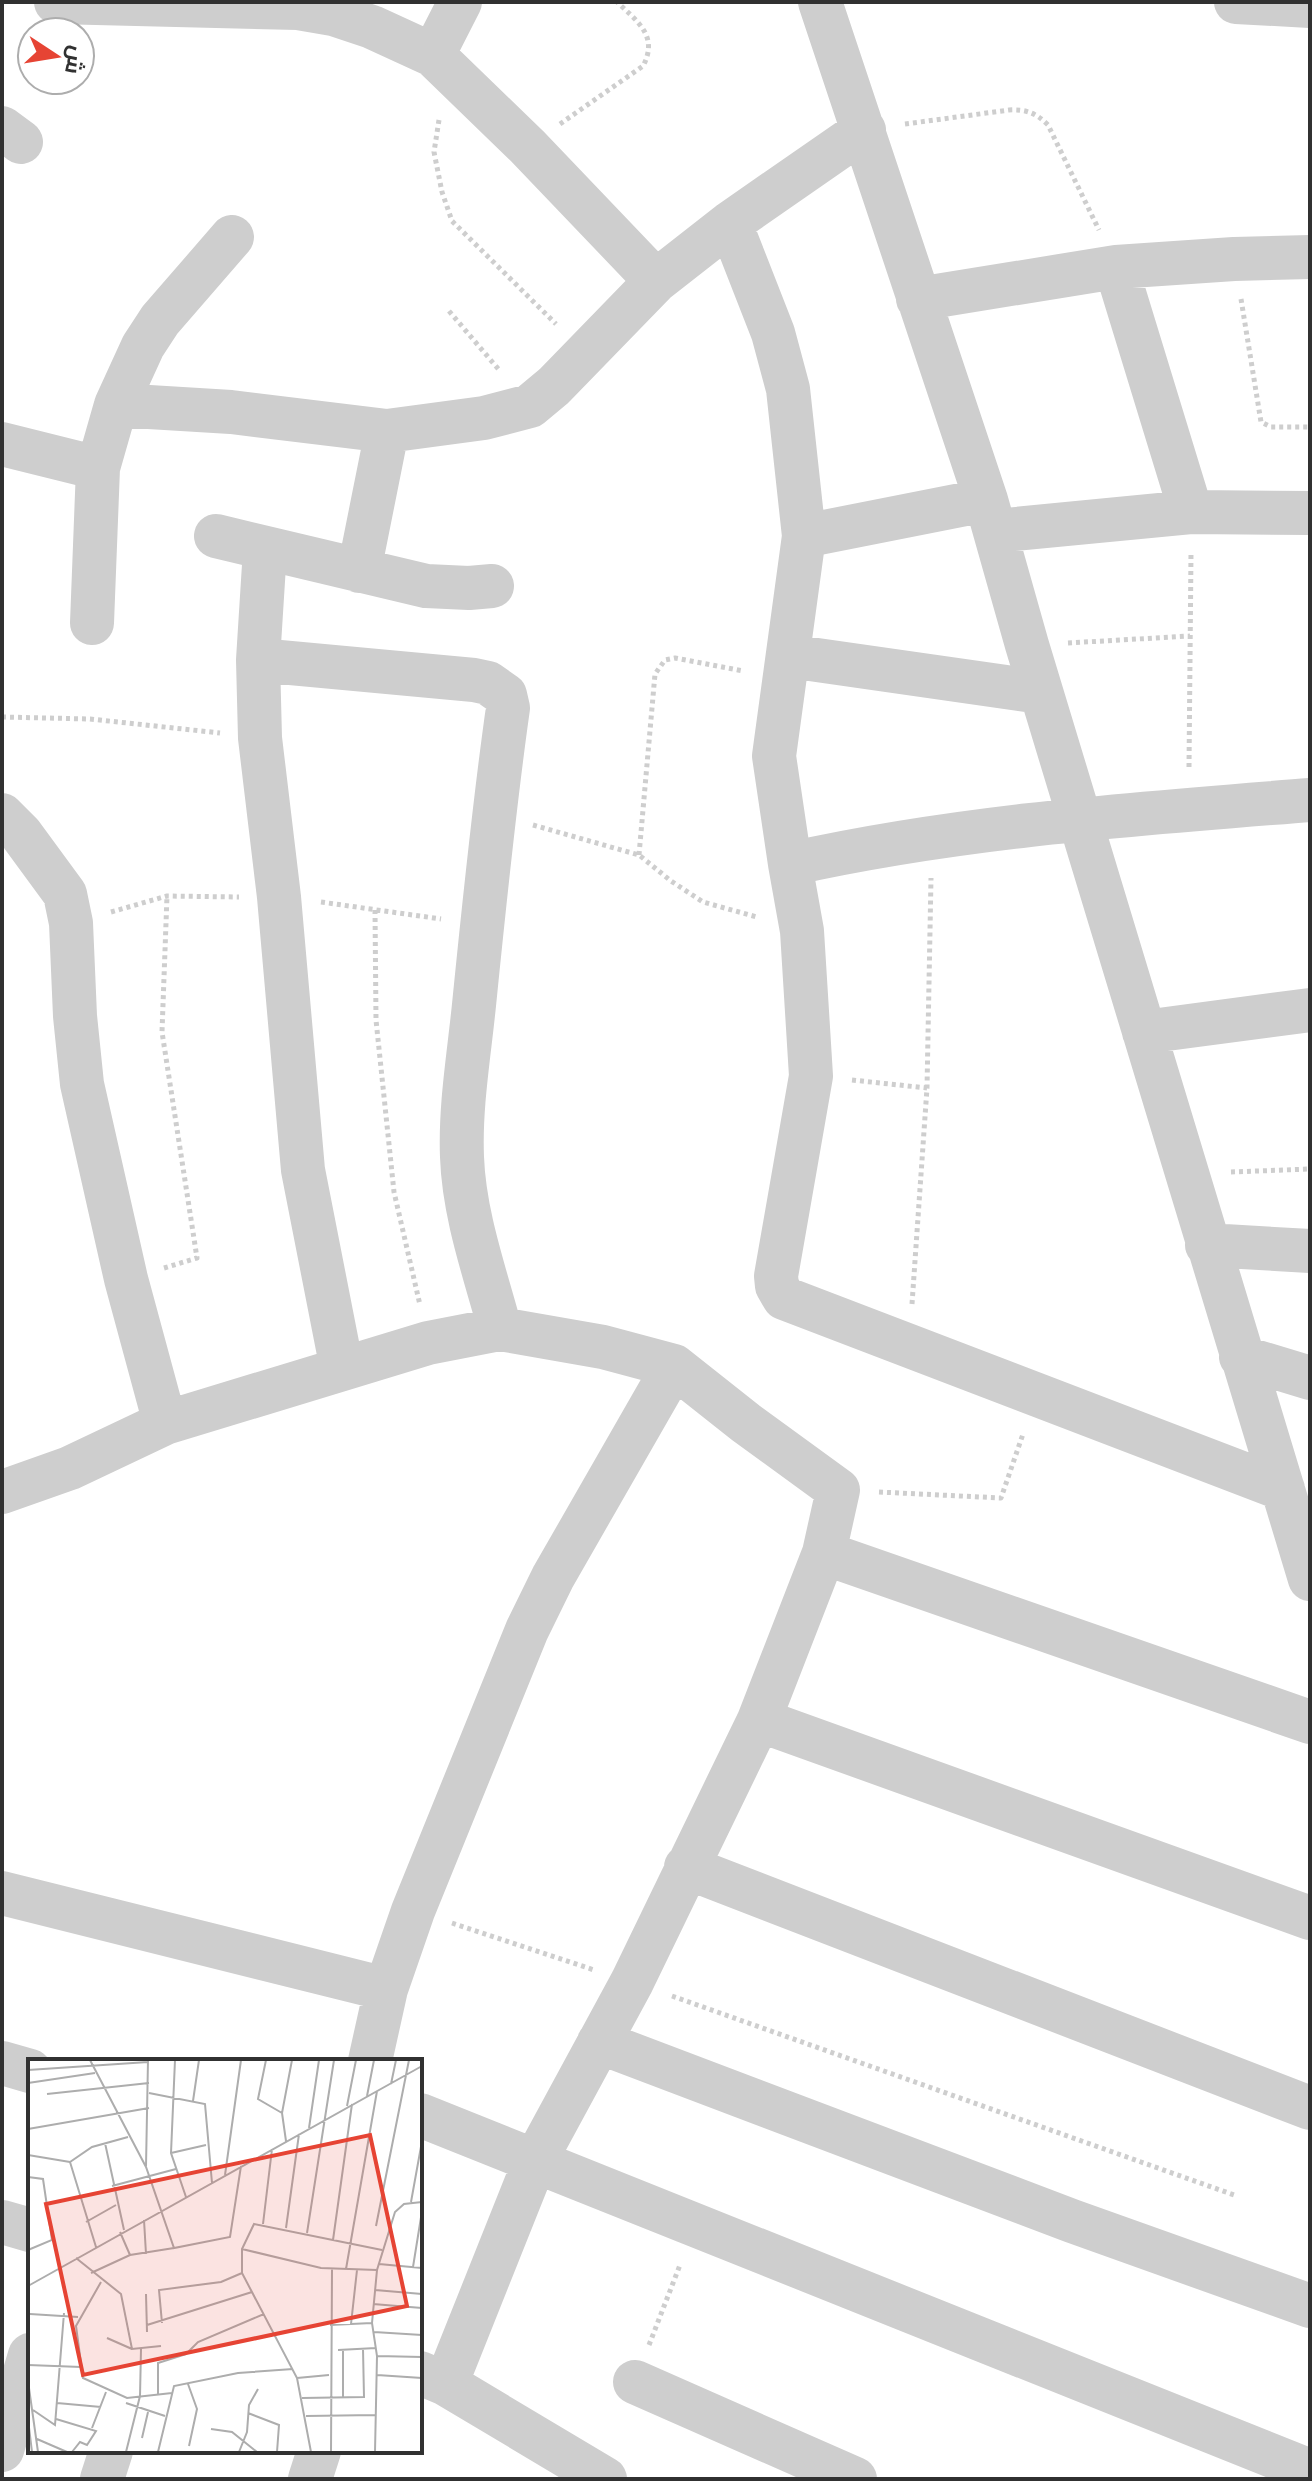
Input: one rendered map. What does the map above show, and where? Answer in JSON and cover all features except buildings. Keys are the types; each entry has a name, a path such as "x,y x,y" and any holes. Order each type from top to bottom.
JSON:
{"street":[{"path":"57,2 298,8 333,14 372,27 433,55 527,146 656,281"},
{"path":"433,55 460,2"},
{"path":"820,2 990,515 1207,1245 1310,1579"},
{"path":"1236,2 1310,6"},
{"path":"116,405 231,412 387,431 484,418 530,406 554,386 656,281 730,223 864,130"},
{"path":"730,223 773,333 788,389 804,536 774,756 802,931 811,1076 776,1276 777,1286 784,1298 1283,1489"},
{"path":"92,623 98,468 116,405 143,346 160,320 232,237"},
{"path":"918,299 1116,267 1310,257"},
{"path":"1116,267 1191,512"},
{"path":"359,571 387,431"},
{"path":"2,444 98,468"},
{"path":"804,536 990,515 1310,513"},
{"path":"216,536 426,586 492,586"},
{"path":"265,549 258,660 260,738 279,897 303,1170 342,1369"},
{"path":"258,660 437,675 488,683 505,695 508,708 493,814 462,1157 467,1205 500,1329"},
{"path":"788,668 1041,692"},
{"path":"790,864 932,837 1080,820 1310,800"},
{"path":"2,815 21,834 65,894 71,923 82,1084 126,1279 165,1423"},
{"path":"1144,1032 1310,1010"},
{"path":"1207,1245 1310,1251"},
{"path":"2,1492 70,1468 165,1423 428,1343 500,1329 603,1347 674,1366 838,1490 824,1553 759,1720 632,1982 535,2161 433,2378 605,2479"},
{"path":"1241,1357 1310,1378"},
{"path":"370,2059 386,1989 413,1911 527,1630 553,1577 674,1366"},
{"path":"824,1553 1310,1722"},
{"path":"759,1720 1310,1918"},
{"path":"686,1867 1310,2108"},
{"path":"2,1893 386,1989"},
{"path":"599,2042 1072,2221 1310,2306"},
{"path":"2,2063 28,2070"},
{"path":"422,2116 1310,2471"},
{"path":"2,2222 28,2229"},
{"path":"2,2450 28,2362"},
{"path":"635,2382 855,2479"},
{"path":"102,2479 110,2453"},
{"path":"310,2479 318,2453"}],"path":[{"path":"527,146 643,66 649,55 649,43 643,26 617,2"},
{"path":"433,55 440,111 434,152 452,221 585,353"},
{"path":"864,130 1009,110 1021,109 1036,114 1048,125 1116,267"},
{"path":"1234,259 1261,422 1271,427 1310,427"},
{"path":"449,311 530,406"},
{"path":"1188,810 1191,512"},
{"path":"1027,645 1190,636"},
{"path":"639,855 655,674 665,660 675,658 788,668"},
{"path":"2,717 90,719 260,738"},
{"path":"493,814 639,855 703,902 802,931"},
{"path":"909,1345 927,1088 932,837"},
{"path":"126,1279 197,1258 162,1032 167,896"},
{"path":"71,923 167,896 279,897 482,924"},
{"path":"375,910 376,1020 394,1192 428,1343"},
{"path":"811,1076 927,1088"},
{"path":"1186,1174 1310,1169"},
{"path":"838,1490 1001,1498 1036,1396"},
{"path":"413,1911 632,1982 1237,2196"},
{"path":"635,2382 694,2226"}]}
